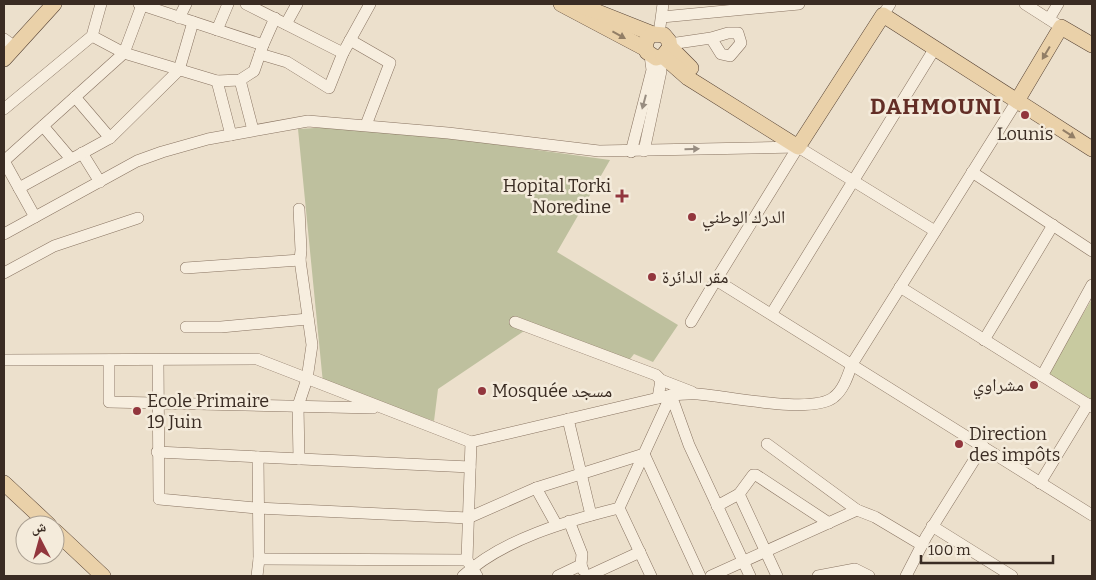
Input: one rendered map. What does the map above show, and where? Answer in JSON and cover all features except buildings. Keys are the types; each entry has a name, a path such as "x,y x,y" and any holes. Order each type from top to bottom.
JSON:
{"main road":[{"path":"4,59 9,43 54,4"},
{"path":"561,4 660,46"},
{"path":"578,4 660,46 712,91 798,147 887,9 935,48 1092,149"},
{"path":"1017,101 1055,23 1092,45"},
{"path":"4,483 38,515"},
{"path":"65,540 103,576"}],"street":[{"path":"4,109 92,36 102,4"},
{"path":"179,18 186,4"},
{"path":"217,30 228,4"},
{"path":"246,4 343,53"},
{"path":"286,24 297,4"},
{"path":"35,217 4,161 124,54 140,5 217,30 287,62 329,88 343,53 370,4"},
{"path":"644,152 661,71 660,46 663,4"},
{"path":"662,17 772,5 799,4"},
{"path":"1025,4 1055,23 1058,4"},
{"path":"92,36 124,54 217,81 240,80 254,71 275,18"},
{"path":"19,188 110,138 179,70 193,22"},
{"path":"660,46 685,40 711,38"},
{"path":"350,40 390,63 366,125"},
{"path":"631,152 660,46"},
{"path":"772,313 935,48"},
{"path":"240,80 252,130"},
{"path":"217,81 231,135"},
{"path":"75,97 110,138"},
{"path":"4,360 257,359 471,442 671,395 696,394 797,405 819,403 834,398 846,383 852,364 1017,101"},
{"path":"4,234 137,161 162,152 252,130 308,121 448,132 599,152 798,147 935,231"},
{"path":"43,126 71,159"},
{"path":"691,322 798,147"},
{"path":"82,153 100,182"},
{"path":"972,172 1092,251"},
{"path":"298,209 302,250 300,260 312,346 307,379 298,406 299,459"},
{"path":"4,273 54,246 138,218"},
{"path":"984,340 1052,225"},
{"path":"186,268 300,260"},
{"path":"716,280 772,313 1092,515"},
{"path":"1042,376 1092,285"},
{"path":"900,287 1090,406 1040,483"},
{"path":"186,326 221,327 308,319"},
{"path":"515,322 656,375 661,380 696,394"},
{"path":"109,360 109,402 382,408"},
{"path":"158,360 158,499 257,508 468,518 536,488 644,454"},
{"path":"658,398 661,380"},
{"path":"619,508 671,395"},
{"path":"671,395 689,445 750,576"},
{"path":"568,420 591,515"},
{"path":"470,570 468,518 471,442"},
{"path":"767,444 857,510 875,517 922,545"},
{"path":"906,576 932,526 983,446"},
{"path":"157,452 470,467"},
{"path":"644,454 700,576"},
{"path":"257,576 259,559 258,457"},
{"path":"717,506 739,494 753,475 756,475 829,523"},
{"path":"536,488 556,524"},
{"path":"739,494 776,576"},
{"path":"259,559 470,570 482,560 556,524 619,508"},
{"path":"619,508 651,576"},
{"path":"711,576 857,510"},
{"path":"569,521 582,554 581,565 587,576 640,552"},
{"path":"932,526 1012,576"},
{"path":"558,576 581,565"},
{"path":"818,576 855,569 869,576"}],"green space":[{"path":"332,127 443,137 610,160 557,252 678,325 653,362 634,354 627,363 535,330 524,331 438,389 434,421 323,383 298,129"},
{"path":"1092,299 1092,402 1047,374"}],"place":[{"name":"Lounis","path":"1025,115"},
{"name":"Hopital Torki Noredine","path":"622,196"},
{"name":"الدرك الوطني","path":"692,217"},
{"name":"مقر الدائرة","path":"652,277"},
{"name":"مشراوي","path":"1034,385"},
{"name":"Mosquée مسجد","path":"482,391"},
{"name":"Ecole Primaire 19 Juin","path":"137,411"},
{"name":"Direction des impôts","path":"959,444"}],"district":[{"name":"DAHMOUNI","path":"936,106"}]}
